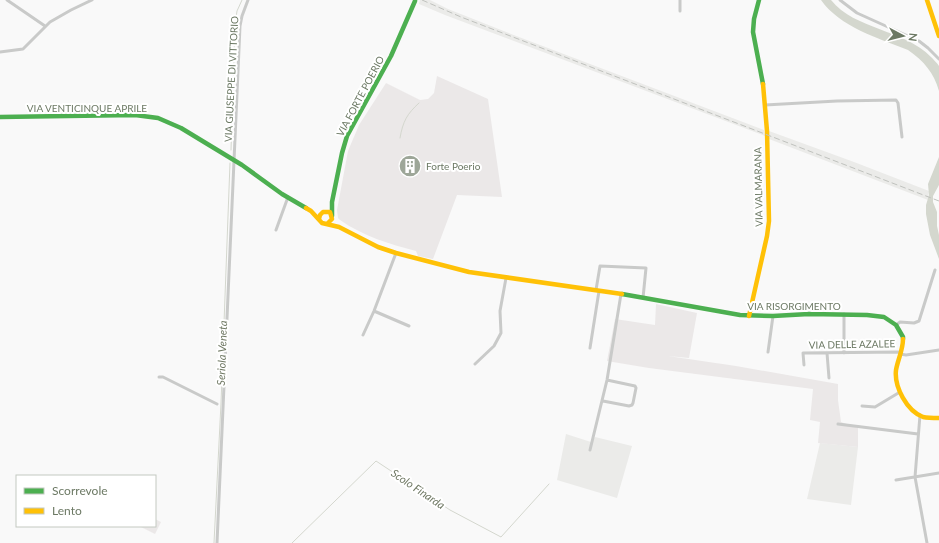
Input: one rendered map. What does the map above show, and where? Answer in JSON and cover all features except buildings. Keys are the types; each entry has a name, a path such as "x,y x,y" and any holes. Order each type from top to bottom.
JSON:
{"street":[{"path":"7,0 45,26"},
{"path":"0,52 23,49 45,26 61,15 92,0"},
{"name":"VIA GIUSEPPE DI VITTORIO","path":"217,543 240,26 248,0"},
{"path":"680,0 680,10"},
{"name":"VIA VALMARANA","path":"749,316 768,226 767,131 765,105 762,78 753,32 754,19 759,0"},
{"path":"840,0 857,13 919,41 939,58"},
{"path":"927,0 939,36"},
{"name":"VIA FORTE POERIO","path":"332,202 347,136 391,56 415,1"},
{"path":"765,105 837,101 896,100 898,103 902,137"},
{"name":"VIA VENTICINQUE APRILE","path":"0,117 153,116 181,128 235,160"},
{"name":"VIA RISORGIMENTO","path":"235,160 311,211 322,223 339,227 372,244 396,253 463,271 621,294 749,316 809,314 876,315 889,320 896,325"},
{"path":"276,230 288,197"},
{"path":"319,219 320,215 328,209 332,202"},
{"path":"327,224 331,222 333,217 332,202"},
{"name":"VIA RISORGIMENTO","path":"311,211 330,212 339,227"},
{"path":"362,335 374,311 396,253"},
{"path":"590,348 600,266 646,268 643,298"},
{"path":"935,270 918,321 914,323 900,322 896,325 903,336 896,377 900,392 908,405 914,411 920,415 939,418"},
{"path":"475,364 494,346 501,333 500,311 506,278"},
{"path":"590,450 603,401 621,294"},
{"path":"374,311 409,326"},
{"path":"844,314 844,353"},
{"path":"768,352 773,316"},
{"path":"901,353 906,355 939,350"},
{"name":"VIA DELLE AZALEE","path":"804,365 803,353 901,353"},
{"path":"827,353 829,378"},
{"path":"159,377 163,377 216,404"},
{"path":"603,401 629,406 632,406 633,404 636,388 635,386 607,380"},
{"path":"862,406 875,407 900,392"},
{"path":"920,415 915,477 927,543"},
{"path":"838,424 918,434"},
{"path":"896,480 939,473"}],"shaded area":[{"path":"420,0 430,0 448,9 511,34 764,130 765,136 445,15 419,4"},
{"path":"821,0 831,0 841,10 853,18 907,40 920,48 939,66 939,91 928,68 914,54 908,50 860,31 849,25 838,18"},
{"path":"437,76 488,99 502,197 457,195 433,259 418,256 416,251 386,242 358,231 338,218 337,210 348,151 359,125 386,83 420,100 428,99 434,93"},
{"path":"769,131 929,191 928,200 769,139"},
{"path":"939,157 939,185 933,196 933,202 937,212 939,259 930,235 926,205 929,195 928,184"},
{"path":"656,304 697,313 689,358 668,356 838,384 838,400 841,422 858,428 858,447 818,443 820,422 810,420 813,389 649,368 607,361 615,319 655,325"},
{"path":"566,434 591,442 595,437 632,446 617,498 557,480"},
{"path":"820,443 858,447 851,505 807,499"},
{"path":"156,520 161,522 155,534 141,527 156,527"}],"waterway":[{"name":"Seriola Veneta","path":"231,150 235,24 237,11 242,0"},
{"path":"400,138 406,118 419,103"},
{"name":"Seriola Veneta","path":"214,543 230,163"},
{"name":"Scolo Finarda","path":"292,543 376,461 450,510 501,537 549,484"}],"railway":[{"path":"422,0 461,17 939,201"}],"traffic: fast":[{"path":"759,0 754,19 753,32 763,84"},
{"path":"332,216 332,202 347,136 391,56 415,1"},
{"path":"0,117 135,115 158,118 181,128 242,165 282,194 306,208"},
{"path":"622,294 740,315 773,316 809,314 867,315 884,317 896,325 903,339"}],"traffic: slow":[{"path":"927,0 939,36"},
{"path":"749,316 769,221 767,131 763,84"},
{"path":"306,208 311,211 322,223 339,227 378,247 396,253 469,272 622,294"},
{"path":"319,219 323,212 330,212 332,219 327,224"},
{"path":"903,339 896,370 899,391 907,404 917,414 923,417 939,418"}],"place":[{"name":"Forte Poerio","path":"410,166"}]}
